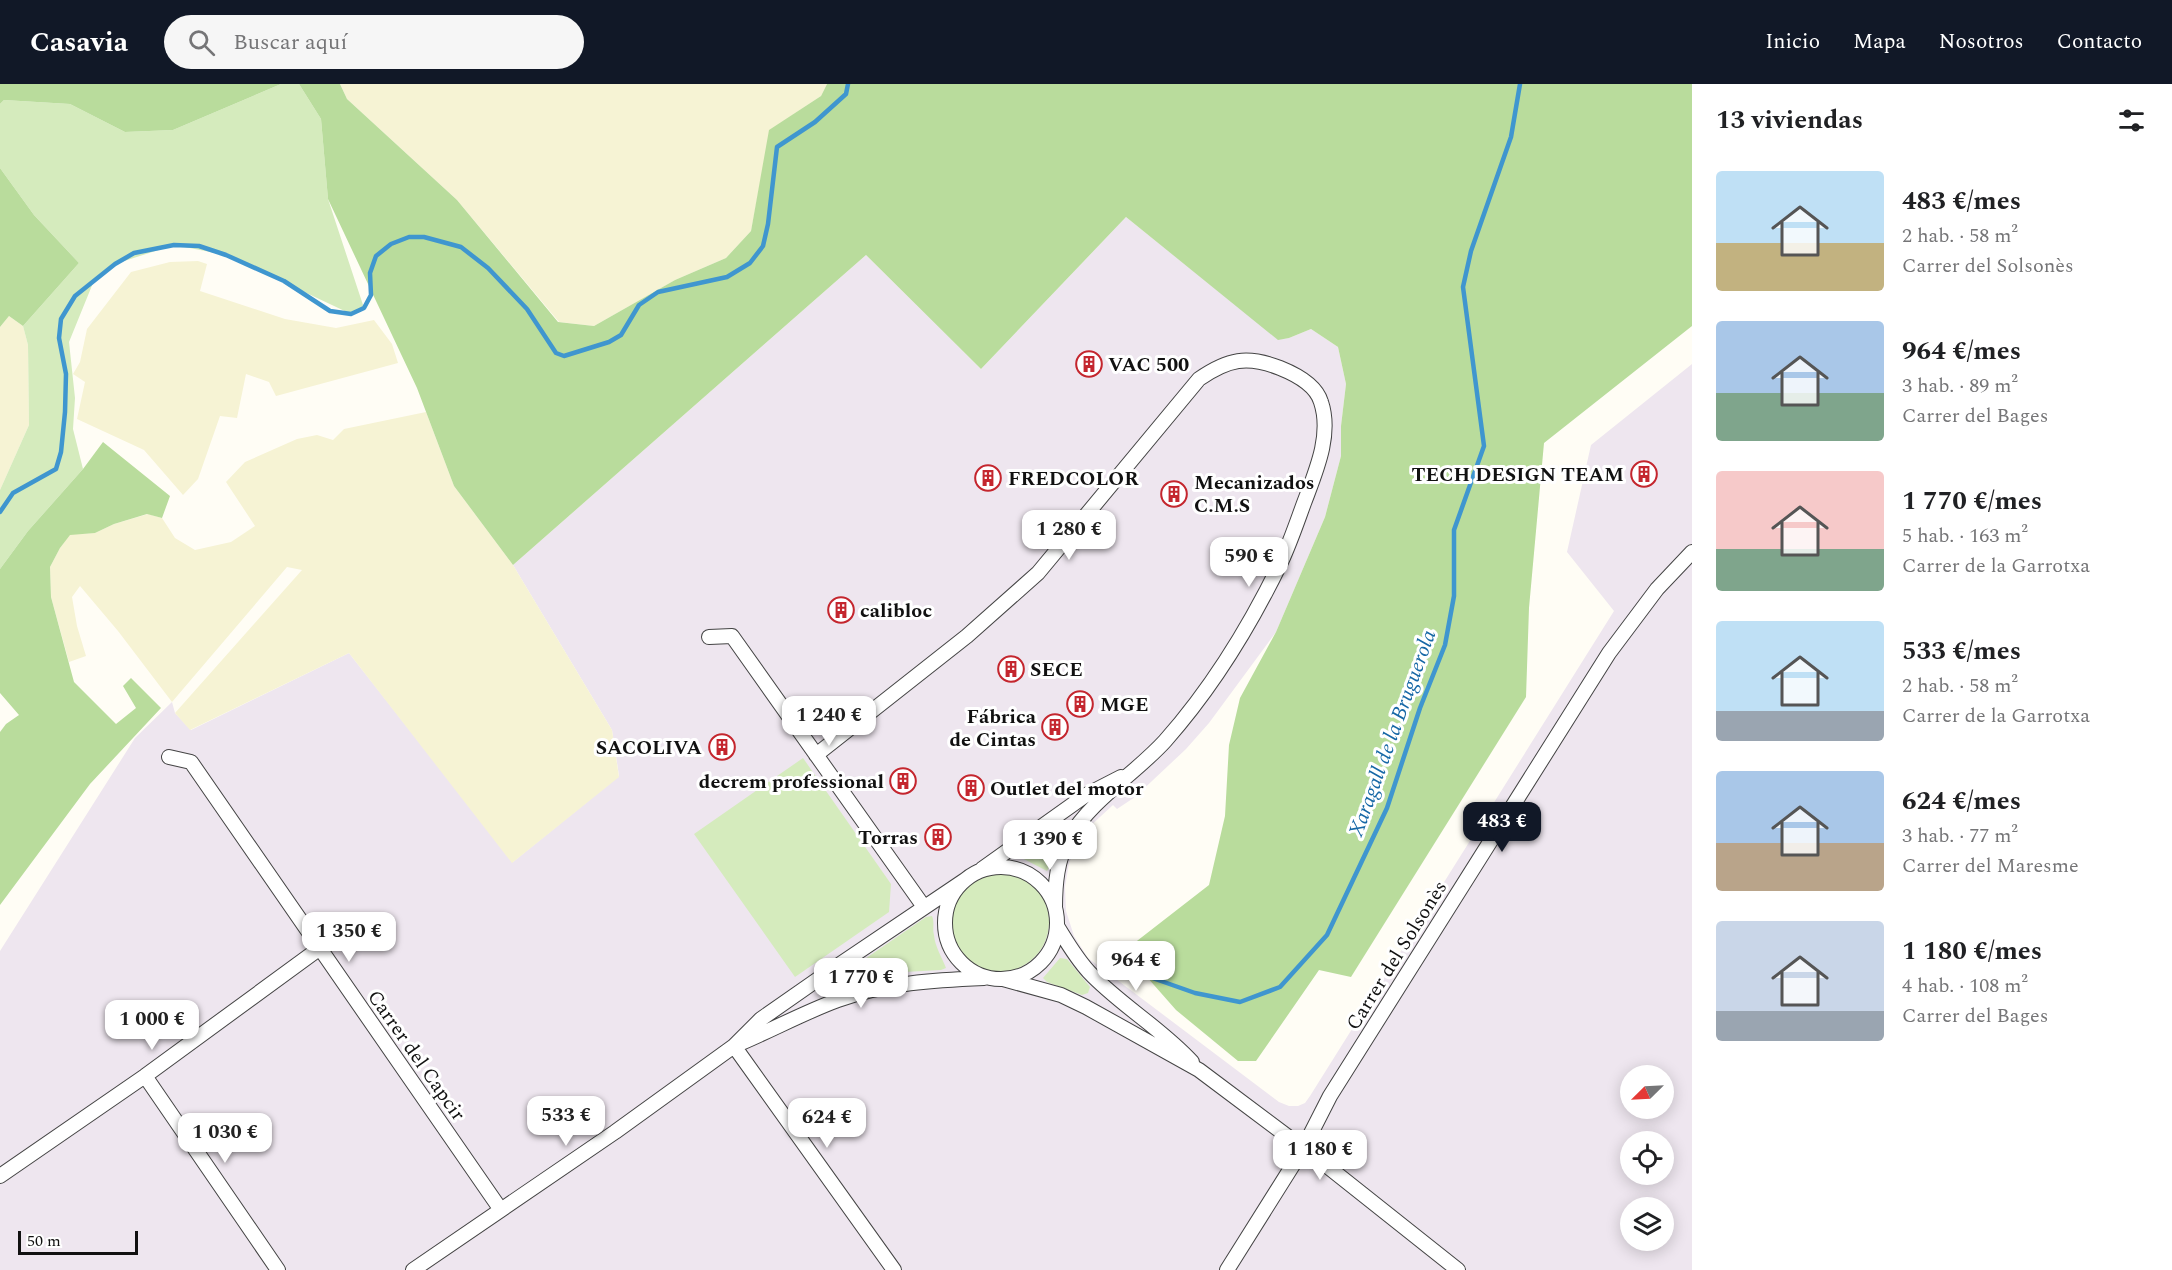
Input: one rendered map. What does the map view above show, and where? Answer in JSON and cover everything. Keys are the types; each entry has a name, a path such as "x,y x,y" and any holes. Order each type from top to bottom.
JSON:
{"street":[{"path":"734,1046 813,1010 871,990 907,983 996,979 1023,974 1040,963 1049,952 1054,940 1057,926 1054,908 1055,879 1068,840 1080,822 1164,741 1200,697 1242,634 1282,561 1321,452 1326,424 1321,399 1309,385 1284,370 1258,361 1227,363 1199,379 1038,573 967,636 816,755"},
{"name":"Carrer del Solsonès","path":"1227,1270 1303,1149 1330,1096 1609,653 1657,589 1692,552"},
{"path":"708,637 732,636 924,907"},
{"name":"Carrer del Capcir","path":"169,757 191,762 501,1210"},
{"path":"413,1270 615,1132 734,1046 761,1019 979,872 1086,795 1138,767"},
{"path":"979,872 994,868 1010,868 1025,873 1038,882 1048,894 1054,908"},
{"path":"965,880 955,891 948,906 945,921 952,951 962,964 975,973 1061,995 1199,1070 1458,1270"},
{"path":"1057,926 1073,952 1090,972 1178,1046 1199,1070"},
{"path":"0,1176 146,1076 320,948"},
{"path":"734,1046 894,1270"},
{"path":"146,1076 278,1270"}],"shaded area":[{"path":"340,84 827,84 821,96 770,130 751,231 726,258 675,280 594,326 559,322 457,200 347,99"},
{"path":"1126,217 1278,339 1289,338 1311,329 1338,347 1346,384 1341,426 1341,456 1325,517 1276,632 1209,723 1186,749 1135,797 1117,809 1113,805 1088,828 1069,863 1065,887 1066,911 1074,936 1088,958 1279,1102 1289,1106 1305,1103 1310,1096 1614,611 1567,552 1591,445 1692,364 1692,1270 0,1270 0,951 135,738 172,702 175,713 191,730 349,653 513,862 619,776 612,730 513,565 866,255 981,369"},
{"path":"198,261 207,264 200,291 285,319 336,328 374,320 392,344 398,363 276,396 269,382 246,374 237,418 220,416 198,479 183,495 144,450 77,419 85,382 73,374 80,362 87,329 131,272 170,262"},
{"path":"9,316 23,326 28,345 29,425 0,490 0,327"},
{"path":"426,412 454,486 513,565 612,730 619,777 512,863 349,653 190,730 175,713 302,570 287,567 172,702 118,631 80,586 72,597 77,626 86,656 69,662 51,597 50,567 70,534 95,533 114,524 148,514 162,518 175,538 195,550 231,542 255,526 226,482 245,462 297,439 317,435 333,440 344,429"}],"green space":[{"path":"0,84 281,84 173,130 125,132 70,104 4,100 0,104"},
{"path":"281,84 299,84 321,119 328,199 364,308 351,314 226,255 174,245 115,264 93,283 69,342 75,398 73,429 83,469 28,531 0,569 0,490 29,425 28,345 23,326 79,263 34,215 0,168 0,104 4,100 70,104 125,132 173,130"},
{"path":"299,84 340,84 347,99 457,200 558,322 594,326 675,280 726,258 751,231 769,130 821,96 827,84 1692,84 1692,326 1544,443 1529,608 1526,697 1351,977 1319,970 1256,1061 1238,1061 1176,1010 1124,951 1209,885 1225,816 1229,745 1240,698 1276,632 1325,517 1341,456 1341,426 1346,384 1338,347 1311,329 1278,340 1126,217 981,369 866,255 513,565 454,486 417,388 328,199 321,119"},
{"path":"0,168 34,215 79,263 23,326 9,316 0,327"},
{"path":"103,442 170,496 162,518 147,514 114,524 95,533 70,535 50,567 51,597 74,682 116,724 136,708 123,686 131,678 161,708 90,784 0,905 0,732 6,724 19,715 0,693 0,569 28,531 83,469"},
{"path":"803,758 891,884 889,912 795,977 694,834"},
{"path":"1060,825 1065,827 1064,831 1047,871 1020,857 1021,852"},
{"path":"999,872 1018,876 1034,887 1045,903 1049,922 1045,941 1034,957 1018,968 999,972 980,968 964,957 953,941 949,922 953,903 964,887 980,876"},
{"path":"932,916 936,944 946,968 904,972 843,988 839,987 837,982 840,976 926,917"},
{"path":"1060,958 1067,959 1090,987 1088,993 1082,995 1047,982 1043,978"}],"waterway":[{"path":"0,512 13,493 56,469 61,452 65,412 66,374 59,338 61,319 75,296 115,264 134,253 174,245 199,246 226,255 284,281 330,311 351,314 364,308 371,295 370,273 376,256 391,244 409,237 424,237 461,247 488,268 527,309 556,353 564,356 609,342 621,335 639,305 658,292 727,277 750,263 763,246 768,224 777,147 815,122 846,94 848,84"},
{"name":"Xaragall de la Bruguerola","path":"1144,975 1195,993 1240,1002 1280,987 1327,935 1387,808 1420,708 1445,645 1454,596 1454,530 1484,446 1463,287 1471,251 1511,137 1520,84"}],"place":[{"name":"VAC 500","path":"1089,364"},
{"name":"TECH DESIGN TEAM","path":"1644,474"},
{"name":"FREDCOLOR","path":"988,478"},
{"name":"Mecanizados C.M.S","path":"1174,494"},
{"name":"calibloc","path":"841,610"},
{"name":"SECE","path":"1011,669"},
{"name":"MGE","path":"1080,704"},
{"name":"Fábrica de Cintas","path":"1055,727"},
{"name":"SACOLIVA","path":"722,747"},
{"name":"decrem professional","path":"903,781"},
{"name":"Outlet del motor","path":"971,788"},
{"name":"Torras","path":"938,837"}]}
